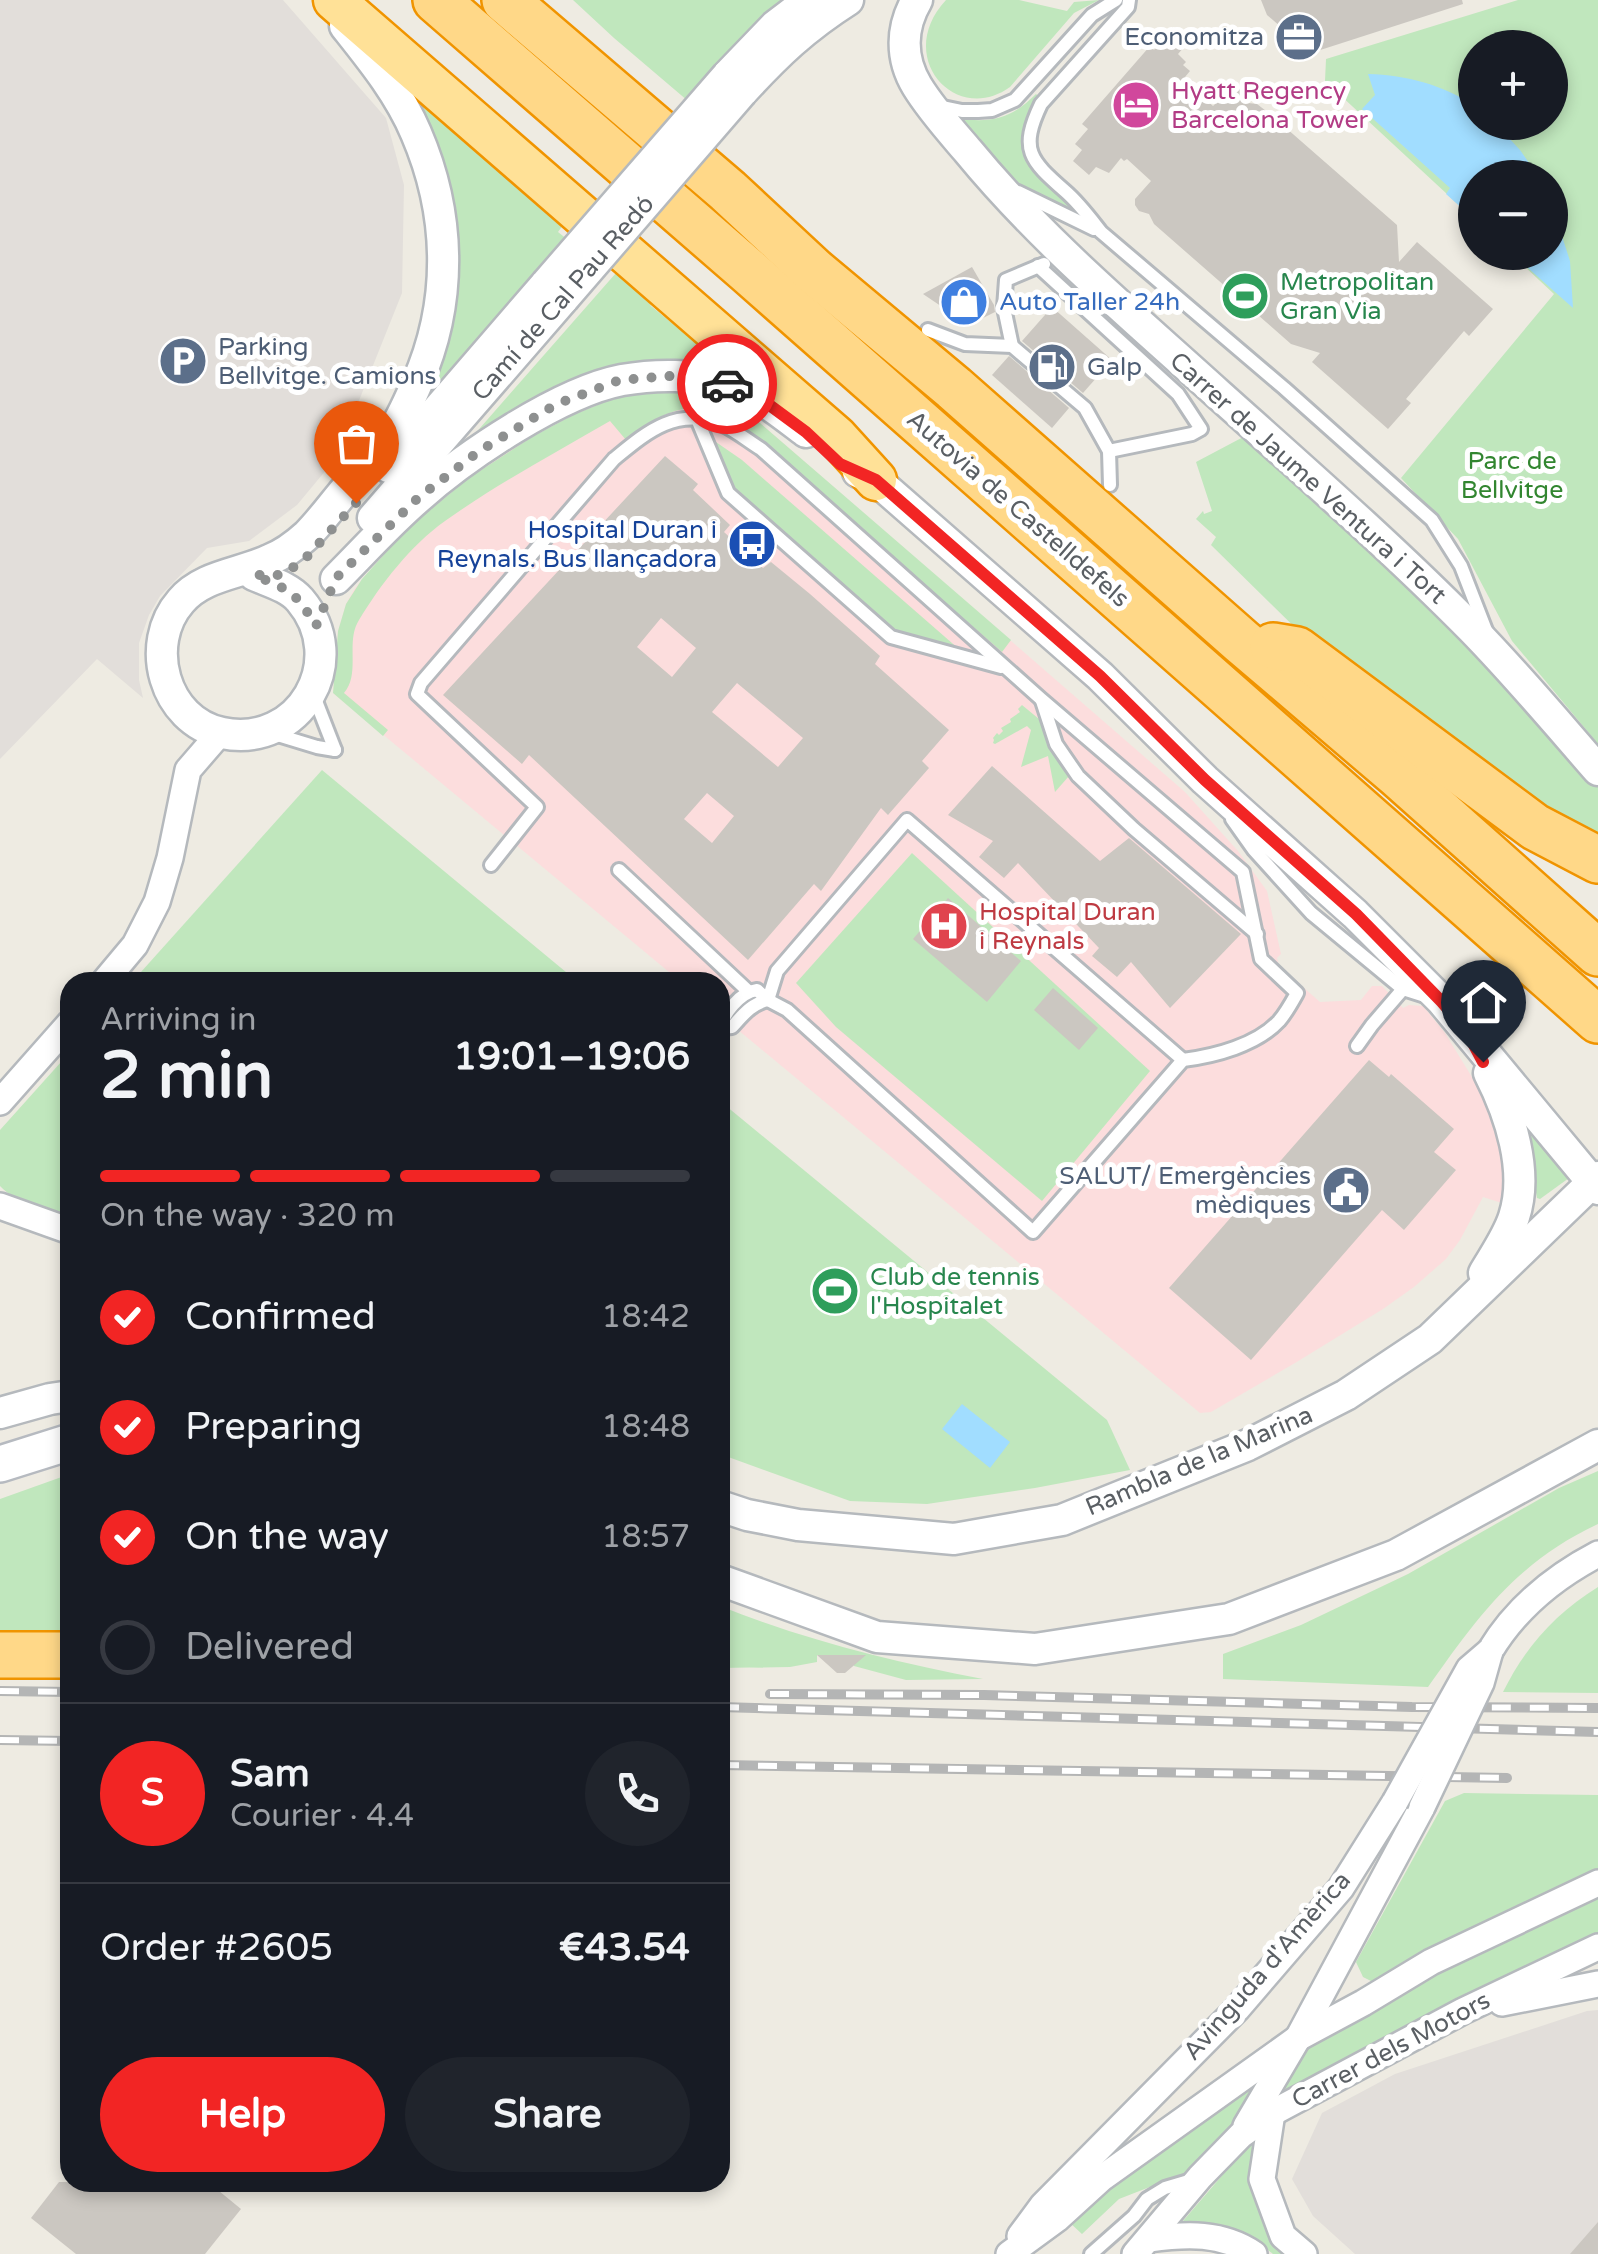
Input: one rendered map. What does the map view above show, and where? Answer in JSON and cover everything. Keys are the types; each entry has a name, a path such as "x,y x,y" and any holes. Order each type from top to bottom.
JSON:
{"highway":[{"path":"334,0 836,436 876,480"},
{"name":"Autovia de Castelldefels","path":"436,0 1598,1020"},
{"name":"Autovia de Castelldefels","path":"504,0 1030,454 1598,953"},
{"path":"552,0 718,183"},
{"path":"845,297 928,330 1109,468 1297,650 1424,764 1441,814"},
{"path":"1241,641 1297,650 1535,827 1598,860"},
{"path":"0,1655 60,1655"}],"main road":[{"path":"0,1464 60,1445"}],"street":[{"path":"240,575 292,592 316,626 322,654 310,697 291,718 276,728 248,735 220,733 183,711 167,688 160,652 166,624 181,600 200,584 240,575 307,535 364,468 391,434 426,363 438,322 444,278 442,226 428,164 400,102 325,0"},
{"name":"Camí de Cal Pau Redó","path":"240,575 281,575 318,546 555,291 735,84 775,26 809,0"},
{"name":"Camí de Cal Pau Redó","path":"735,84 848,0"},
{"name":"Carrer de Jaume Ventura i Tort","path":"918,0 910,14 904,48 915,83 1052,260 1102,292 1417,576 1496,654 1598,770"},
{"name":"Camí de Cal Pau Redó","path":"316,626 355,538 555,291"},
{"path":"336,578 418,498 478,452 557,404 620,380 671,376 731,385 792,421 840,464 876,480 1100,676 1205,780 1356,914 1442,1002 1596,1182"},
{"path":"112,972 135,945 156,902 170,858 188,770 220,733"},
{"path":"1465,1304 1514,1220 1520,1189 1516,1149 1499,1093 1466,1030"},
{"path":"0,1102 60,1034"},
{"name":"Rambla de la Marina","path":"730,1508 815,1526 954,1539 1062,1520 1248,1445 1346,1395 1430,1339 1596,1182"},
{"path":"0,1206 60,1227"},
{"path":"0,1413 60,1398"},
{"path":"730,1584 878,1637 1035,1649 1228,1619 1396,1555 1598,1445"},
{"name":"Avinguda d'Amèrica","path":"1008,2254 1043,2205 1237,2009 1341,1888 1468,1669 1490,1651 1534,1597 1598,1554"},
{"name":"Avinguda d'Amèrica","path":"1241,2135 1298,2038 1422,1807 1481,1683 1490,1651"},
{"name":"Carrer dels Motors","path":"1008,2254 1057,2219 1102,2178 1298,2038 1431,1962 1592,1888"},
{"name":"Carrer dels Motors","path":"1142,2246 1241,2135 1272,2113 1462,2011 1598,1947"},
{"path":"1334,1971 1363,2003"},
{"path":"1462,2011 1598,1984"},
{"path":"1272,2113 1262,2179 1283,2236 1304,2254"},
{"path":"1142,2246 1208,2236 1254,2254"}],"lane":[{"path":"929,104 962,111 992,110 1016,100 1092,15 1116,0"},
{"name":"Carrer de Jaume Ventura i Tort","path":"1128,0 1128,7 1041,104 1032,123 1032,156 1101,232 1432,520 1461,566 1496,654"},
{"path":"1033,80 1048,96"},
{"name":"Carrer de Jaume Ventura i Tort","path":"990,178 1101,232"},
{"path":"1052,260 1178,394 1201,430 1109,468 1085,408 1012,346 1004,308 1006,280 1052,260"},
{"path":"928,330 964,344 1012,346"},
{"path":"697,419 728,493 891,637 1008,668"},
{"path":"491,865 537,806 417,694 421,683 614,459 649,430 677,420 697,419 722,425 761,449 1041,699 1244,872 1262,959 1297,993 1280,1020 1260,1036 1208,1057 1183,1060 1033,1232 787,1010 756,990 748,991 730,1012"},
{"path":"264,731 335,750 312,691"},
{"path":"1041,699 1056,744 1078,776 1257,934"},
{"path":"1205,780 1254,850 1310,913 1403,989 1442,1002"},
{"path":"768,1000 777,971 907,820 1183,1060"},
{"path":"619,870 728,972"},
{"path":"730,974 748,991"},
{"path":"1357,1046 1403,989"},
{"path":"730,1027 757,1003 768,1000"},
{"name":"Carrer dels Motors","path":"1092,2254 1134,2216 1146,2199 1165,2188 1200,2178"}],"shaded area":[{"path":"0,0 283,0 386,118 404,185 402,293 336,458 297,505 249,541 207,548 160,596 139,643 143,698 97,659 0,759"},
{"name":"Hospital Duran i Reynals","path":"696,393 743,411 760,423 1185,792 1238,851 1267,891 1281,954 1277,958 1279,966 1320,1002 1361,1000 1372,986 1382,986 1403,1008 1423,1006 1445,1033 1502,1134 1508,1205 1483,1197 1446,1259 1414,1287 1295,1363 1211,1412 1200,1413 730,1023 730,972 669,972 333,693 338,631 346,604 389,549 432,508 499,457 612,399"},
{"path":"1598,2010 1598,2254 1355,2254 1313,2216 1292,2179 1322,2113 1395,2074"}],"green space":[{"path":"573,0 783,0 688,101"},
{"path":"946,0 1019,0 1067,11 1074,2 1099,0 1074,13 1010,87 990,97 970,98 952,92 938,80 929,63 926,43 931,22"},
{"name":"Parc de Bellvitge","path":"1518,0 1598,0 1598,744 1512,641 1458,539 1401,478 1554,294 1528,270 1568,270 1568,160 1458,160 1458,204 1325,81 1326,59"},
{"path":"412,86 563,225 558,232 568,240 431,393 447,340 407,90"},
{"path":"1036,94 1039,97 1024,130 1027,157 1031,167 1083,215 1020,185 960,120 1002,117"},
{"path":"616,273 651,306 748,382 698,368 477,442 473,436"},
{"path":"662,390 708,398 752,416 1011,640 1002,652 740,424 707,410 680,410 654,420 626,440 610,421 465,507 408,554 359,620 353,638 352,676 344,693 388,730 383,736 333,693 338,631 346,604 362,579 407,529 469,478 532,437 612,399"},
{"path":"1247,435 1502,668 1598,779 1598,840 1548,814 1322,654 1211,545 1216,537 1196,519 1203,511 1212,511 1196,462"},
{"path":"713,440 742,460 960,650 894,634 732,492"},
{"path":"1022,705 1039,719 1069,776 1055,792 1048,756 1021,767 1031,730 1027,726 993,743 993,738 1020,712"},
{"path":"322,770 566,972 141,972"},
{"path":"912,853 1150,1071 1042,1201 836,1027 796,983"},
{"path":"60,1063 60,1215 24,1202 0,1186 0,1130"},
{"name":"Club de tennis l'Hospitalet","path":"730,1109 1107,1420 1130,1470 927,1504 850,1501 730,1458"},
{"path":"1527,1125 1569,1178 1540,1199 1537,1198"},
{"path":"1598,1471 1598,1524 1544,1556 1501,1593 1428,1687 1223,1679 1223,1654 1301,1625 1408,1574 1559,1488"},
{"path":"60,1478 60,1641 0,1640 0,1499"},
{"path":"1598,1587 1598,1693 1503,1692 1543,1632"},
{"path":"730,1610 850,1649 983,1679 906,1680 854,1666 853,1656 817,1655 817,1662 790,1667 730,1668"},
{"path":"1464,1793 1598,1795 1598,1876 1375,1983 1363,1977 1356,1962 1445,1801"},
{"path":"1598,1895 1598,1940 1389,2035 1274,2102 1314,2038 1365,2007"},
{"path":"1266,2072 1201,2164 1119,2199 1082,2234 1068,2221 1119,2178"},
{"path":"1256,2136 1285,2254 1273,2254 1231,2228 1183,2221"}],"water":[{"path":"1368,74 1397,76 1450,92 1458,96 1458,140 1511,140 1527,160 1458,160 1458,205 1446,194 1450,188 1362,109 1375,95"},
{"path":"1568,255 1573,308 1530,270 1568,270"},
{"path":"962,1404 1010,1442 990,1468 942,1429"}],"building":[{"path":"1261,0 1462,0 1463,4 1311,53 1267,15"},
{"path":"1169,33 1184,47 1178,54 1190,71 1185,77 1213,106 1231,89 1243,91 1248,103 1257,104 1270,114 1397,225 1399,262 1417,242 1493,309 1469,336 1464,331 1406,399 1411,403 1388,429 1312,362 1320,353 1291,344 1154,224 1149,214 1139,211 1135,199 1151,181 1127,159 1121,158 1109,173 1096,167 1089,175 1073,161 1082,150 1075,144 1088,129 1082,124 1150,46 1154,50"},
{"name":"Auto Taller 24h","path":"972,267 995,312 969,325 923,294"},
{"path":"1052,307 1112,360 1083,393 1022,341"},
{"path":"1009,356 1069,408 1052,428 992,375"},
{"path":"665,456 698,484 693,490 730,525 724,532 763,568 771,562 810,594 880,656 875,664 949,730 922,761 929,768 888,815 881,808 821,891 814,884 748,960 529,755 522,764 443,695","holes":["661,618 696,648 672,677 637,647","737,683 803,738 778,767 712,712","707,793 734,816 712,843 684,819"]},
{"path":"992,766 1100,861 1129,838 1241,934 1170,1008 1131,962 1117,977 1092,956 1099,948 1018,863 1004,878 979,857 993,841 948,815"},
{"path":"948,898 1021,961 987,1002 913,939"},
{"path":"1053,988 1098,1028 1079,1050 1034,1010"},
{"name":"SALUT/ Emergències mèdiques","path":"1369,1060 1454,1129 1434,1152 1456,1170 1404,1230 1382,1210 1251,1360 1169,1288"},
{"path":"817,1655 866,1655 845,1673 837,1673"},
{"path":"59,2182 60,2192 220,2192 241,2209 205,2254 76,2254 31,2218"},
{"path":"1598,2222 1598,2254 1570,2254"}],"railway":[{"path":"0,1691 60,1692"},
{"path":"770,1694 1598,1708"},
{"path":"730,1707 1598,1732"},
{"path":"0,1740 60,1741"},
{"path":"730,1765 1507,1778"}],"way so far":[{"path":"356,503 303,561 281,575 254,575 292,592 316,626 336,578 418,498 478,452 540,414 620,380 671,376 727,384"}],"place":[{"name":"Economitza","path":"1299,37"},
{"name":"Hyatt Regency Barcelona Tower","path":"1136,105"},
{"name":"Metropolitan Gran Via","path":"1245,296"},
{"name":"Auto Taller 24h","path":"964,302"},
{"name":"Parking Bellvitge. Camions","path":"183,361"},
{"name":"Galp","path":"1052,367"},
{"name":"Hospital Duran i Reynals. Bus llançadora","path":"752,544"},
{"name":"Hospital Duran i Reynals","path":"944,926"},
{"name":"SALUT/ Emergències mèdiques","path":"1346,1190"},
{"name":"Club de tennis l'Hospitalet","path":"835,1291"}],"route":[{"path":"727,384 764,401 840,464 876,480 1100,676 1205,780 1356,914 1428,986 1466,1030 1483,1062"}]}
